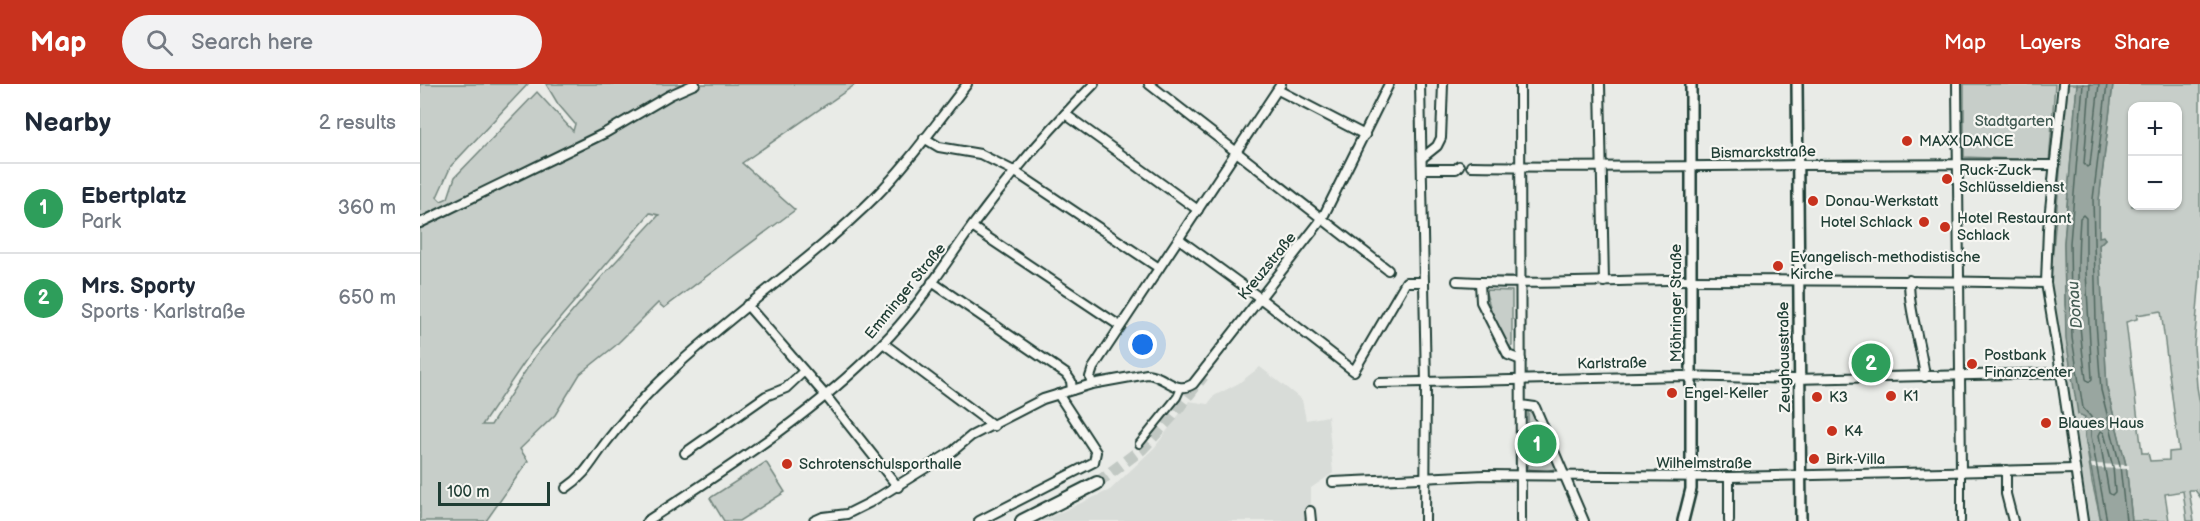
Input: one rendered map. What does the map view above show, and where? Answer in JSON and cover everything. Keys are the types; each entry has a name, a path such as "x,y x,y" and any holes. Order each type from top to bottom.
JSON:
{"main road":[{"path":"1022,521 1097,483"}],"street":[{"path":"420,223 605,133 670,95 695,84"},
{"path":"566,488 580,479 606,442 668,374 876,196 966,84"},
{"name":"Emminger Straße","path":"647,521 762,447 826,396 883,343 932,282 1014,171 1094,84"},
{"path":"1149,84 1388,270"},
{"name":"Kreuzstraße","path":"1139,444 1177,397 1181,388 1189,386 1198,379 1322,219 1389,84"},
{"path":"1420,84 1426,382 1425,521"},
{"path":"1422,158 1437,146 1441,138 1443,84"},
{"path":"1520,84 1521,521"},
{"path":"1600,84 1604,282"},
{"name":"Möhringer Straße","path":"1683,521 1691,489 1691,84"},
{"name":"Zeughausstraße","path":"1797,84 1801,521"},
{"path":"1957,84 1960,521"},
{"path":"2063,84 2046,283 2083,521"},
{"path":"1092,384 1090,377 1093,368 1279,87 1365,135"},
{"path":"1065,114 1198,210"},
{"path":"924,138 939,147 980,154 1014,171 1159,268"},
{"name":"Bismarckstraße","path":"1471,166 1602,168 2055,165"},
{"path":"1422,169 1456,169 1459,166"},
{"path":"972,227 1120,326"},
{"path":"1179,239 1354,371 1406,282 1424,282"},
{"path":"1457,281 1521,283 1692,280 1959,280 2046,283"},
{"path":"1909,280 1909,303 1925,377"},
{"path":"932,282 1066,374 1072,390"},
{"path":"1480,283 1481,302 1508,355 1521,360"},
{"path":"747,305 826,396 898,487"},
{"path":"883,343 994,426"},
{"path":"685,453 766,396 786,388 804,371"},
{"name":"Karlstraße","path":"1380,383 1521,378 1691,376 1800,379 2061,373"},
{"path":"814,521 823,517 837,519 862,507 898,487 953,451 971,436 1043,399 1092,384 1147,374 1153,374 1181,388"},
{"path":"979,521 1094,462 1096,452 1058,394"},
{"path":"1521,405 1535,407 1584,521"},
{"name":"Wilhelmstraße","path":"1333,482 1425,477 1691,478 2074,469"},
{"path":"2006,470 2006,494 2013,521"},
{"path":"1729,477 1729,521"},
{"path":"1310,511 1311,521"}],"shaded area":[{"path":"1260,367 1302,400 1306,420 1328,416 1333,473 1311,488 1311,521 1041,521 1110,490 1155,447 1189,401 1208,404 1214,396 1239,383"}],"green space":[{"path":"420,84 528,84 451,166 437,197 441,201 448,198 455,177 537,92 573,131 575,124 558,104 546,84 856,84 742,163 795,210 664,308 658,303 615,346 580,374 555,415 520,449 528,461 486,521 420,521","holes":["650,213 659,215 606,272 535,356 491,425 482,425 532,351"]},
{"name":"Stadtgarten","path":"1964,84 2055,84 2049,163 2040,163 2040,160 1964,157"},
{"path":"2068,84 2077,84 2064,243 2065,305 2085,417 2085,436 2092,482 2101,521 2088,521 2050,283"},
{"path":"2113,84 2200,84 2200,277 2194,346 2200,404 2200,497 2195,490 2189,490 2194,521 2187,521 2183,491 2165,494 2169,521 2132,521 2126,465 2107,389 2099,245 2105,239 2099,238 2099,200","holes":["2161,311 2179,451 2169,452 2169,460 2150,461 2148,453 2142,453 2126,322 2137,319 2137,315"]},
{"path":"1485,290 1512,291 1512,346 1509,347 1492,313"},
{"path":"1528,411 1531,411 1556,465 1554,469 1547,471 1528,469"},
{"path":"766,462 785,492 739,521 724,521 710,498"}],"water":[{"name":"Donau","path":"2077,84 2113,84 2099,200 2099,237 2103,236 2105,239 2099,245 2107,389 2126,465 2132,521 2101,521 2085,436 2085,417 2078,414 2066,339 2064,243"}],"pier":[{"path":"2091,464 2129,465 2129,469 2092,468"}],"tunnel":[{"path":"1097,483 1142,449 1172,416 1203,376"}],"place":[{"name":"MAXX DANCE","path":"1907,141"},
{"name":"Ruck-Zuck Schlüsseldienst","path":"1947,179"},
{"name":"Donau-Werkstatt","path":"1813,201"},
{"name":"Hotel Schlack","path":"1924,222"},
{"name":"Hotel Restaurant Schlack","path":"1945,227"},
{"name":"Evangelisch-methodistische Kirche","path":"1778,266"},
{"name":"Mrs. Sporty","path":"1871,363"},
{"name":"Postbank Finanzcenter","path":"1972,364"},
{"name":"Engel-Keller","path":"1672,393"},
{"name":"K1","path":"1891,396"},
{"name":"K3","path":"1817,397"},
{"name":"Blaues Haus","path":"2046,423"},
{"name":"K4","path":"1832,431"},
{"name":"Ebertplatz","path":"1537,444"},
{"name":"Birk-Villa","path":"1814,459"},
{"name":"Schrotenschulsporthalle","path":"787,464"}]}
